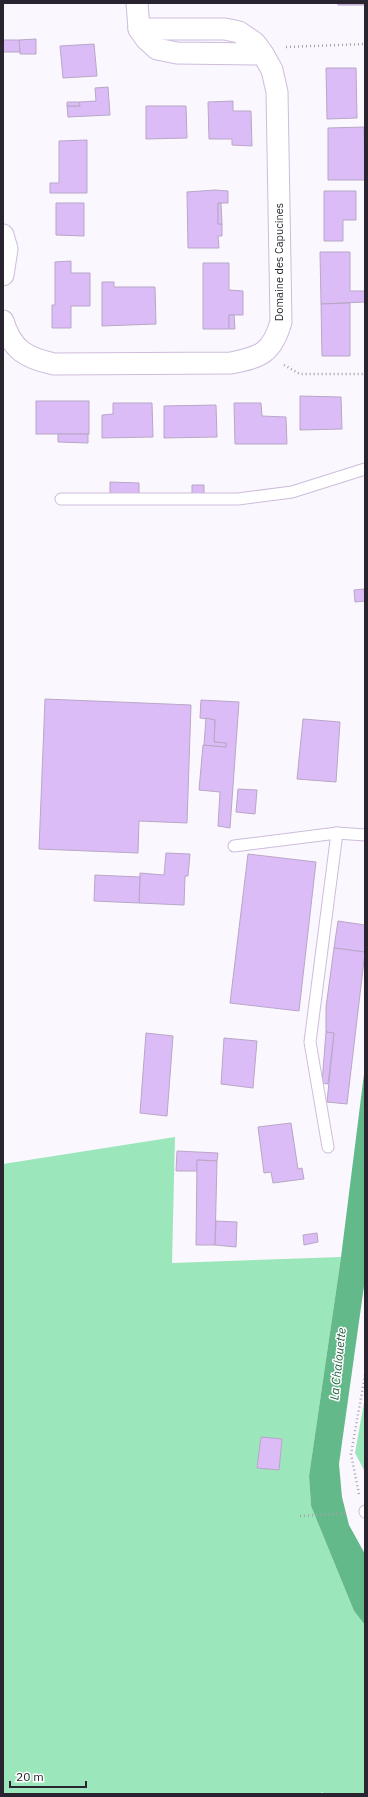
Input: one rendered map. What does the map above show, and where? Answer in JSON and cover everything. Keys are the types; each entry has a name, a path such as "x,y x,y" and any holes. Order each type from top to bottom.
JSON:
{"street":[{"name":"Domaine des Capucines","path":"3,322 7,333 18,349 33,360 54,364 231,363 252,359 266,351 276,339 281,322 277,92 272,70 255,42 239,32 225,29 139,29 137,3"},
{"path":"3,234 7,249 3,275"}],"lane":[{"path":"61,499 238,499 292,492 365,469"},
{"path":"234,846 337,832 365,835"},
{"path":"328,1147 310,1042 337,832"}],"path":[{"path":"263,54 288,46 365,44"},
{"path":"266,351 290,370 300,374 365,374"},
{"path":"300,1516 365,1512 357,1486 351,1454 365,1375"}],"shaded area":[{"path":"175,1137 172,1263 341,1257 309,1476 311,1506 354,1611 365,1625 365,1794 323,1794 323,1792 318,1794 3,1794 3,1164"},
{"path":"365,1397 365,1472 355,1453"}],"water":[{"name":"La Chalouette","path":"365,1066 365,1279 339,1464 342,1497 349,1525 365,1554 365,1625 354,1611 311,1506 309,1476 341,1257"}],"building":[{"path":"338,3 365,3 365,5 338,5"},
{"path":"36,39 36,54 20,54 19,40"},
{"path":"3,40 19,40 20,52 3,52"},
{"path":"94,44 97,76 63,78 60,46"},
{"path":"326,68 356,68 357,118 327,119"},
{"path":"108,87 110,115 68,117 67,106 80,106 79,102 96,101 95,88"},
{"path":"233,101 233,111 251,111 252,146 232,145 232,139 209,139 208,102"},
{"path":"67,102 79,102 80,106 67,106"},
{"path":"146,106 186,106 187,138 146,139"},
{"path":"364,127 365,180 328,180 328,128"},
{"path":"87,140 87,193 50,193 50,183 59,183 59,141"},
{"path":"215,190 228,191 228,203 218,203 218,224 222,224 222,236 218,236 219,248 188,248 187,192"},
{"path":"324,191 356,191 356,220 343,220 343,241 324,241"},
{"path":"56,203 84,203 84,236 56,235"},
{"path":"218,203 221,203 222,224 218,224"},
{"path":"320,252 350,252 350,291 365,291 365,302 321,304"},
{"path":"71,261 71,273 90,273 90,306 71,306 71,328 52,328 52,305 55,305 55,262"},
{"path":"203,263 229,263 229,290 243,291 243,315 229,315 229,329 203,329"},
{"path":"102,282 114,282 114,287 155,287 156,324 102,326"},
{"path":"350,303 350,356 322,356 321,304"},
{"path":"229,315 234,315 235,329 229,329"},
{"path":"300,396 341,397 342,429 300,430"},
{"path":"36,401 89,401 89,434 36,434"},
{"path":"113,403 152,403 153,437 102,438 102,415 113,414"},
{"path":"234,403 261,403 262,416 286,417 287,444 235,444"},
{"path":"216,405 217,437 164,438 164,406"},
{"path":"58,434 88,434 88,443 58,442"},
{"path":"110,482 139,483 139,495 110,494"},
{"path":"192,485 204,485 204,496 192,495"},
{"path":"364,589 365,601 355,602 354,590"},
{"path":"45,699 191,705 187,823 139,821 138,853 39,849"},
{"path":"201,700 239,702 230,828 218,826 220,792 199,790 203,745 226,747 226,743 214,742 215,720 200,718"},
{"path":"206,718 215,720 214,742 226,743 226,747 204,745"},
{"path":"303,719 340,722 336,782 297,779"},
{"path":"238,789 257,790 255,814 236,812"},
{"path":"166,853 190,854 188,876 185,876 184,905 139,903 140,873 164,875"},
{"path":"248,854 316,862 299,1011 230,1003"},
{"path":"95,875 140,877 139,903 94,901"},
{"path":"338,921 365,925 365,952 334,948"},
{"path":"334,948 365,952 347,1104 327,1102 334,1033 326,1032 326,1007"},
{"path":"326,1032 334,1033 328,1084 322,1083"},
{"path":"146,1033 173,1036 167,1116 140,1113"},
{"path":"224,1038 257,1041 253,1088 221,1084"},
{"path":"291,1123 298,1169 302,1168 304,1179 273,1183 271,1172 264,1173 258,1127"},
{"path":"177,1151 218,1153 217,1161 197,1160 197,1171 176,1171"},
{"path":"197,1160 217,1161 215,1245 196,1245"},
{"path":"216,1221 237,1222 236,1247 215,1245"},
{"path":"317,1233 318,1242 304,1245 303,1235"},
{"path":"261,1437 282,1439 279,1470 257,1468"}]}
